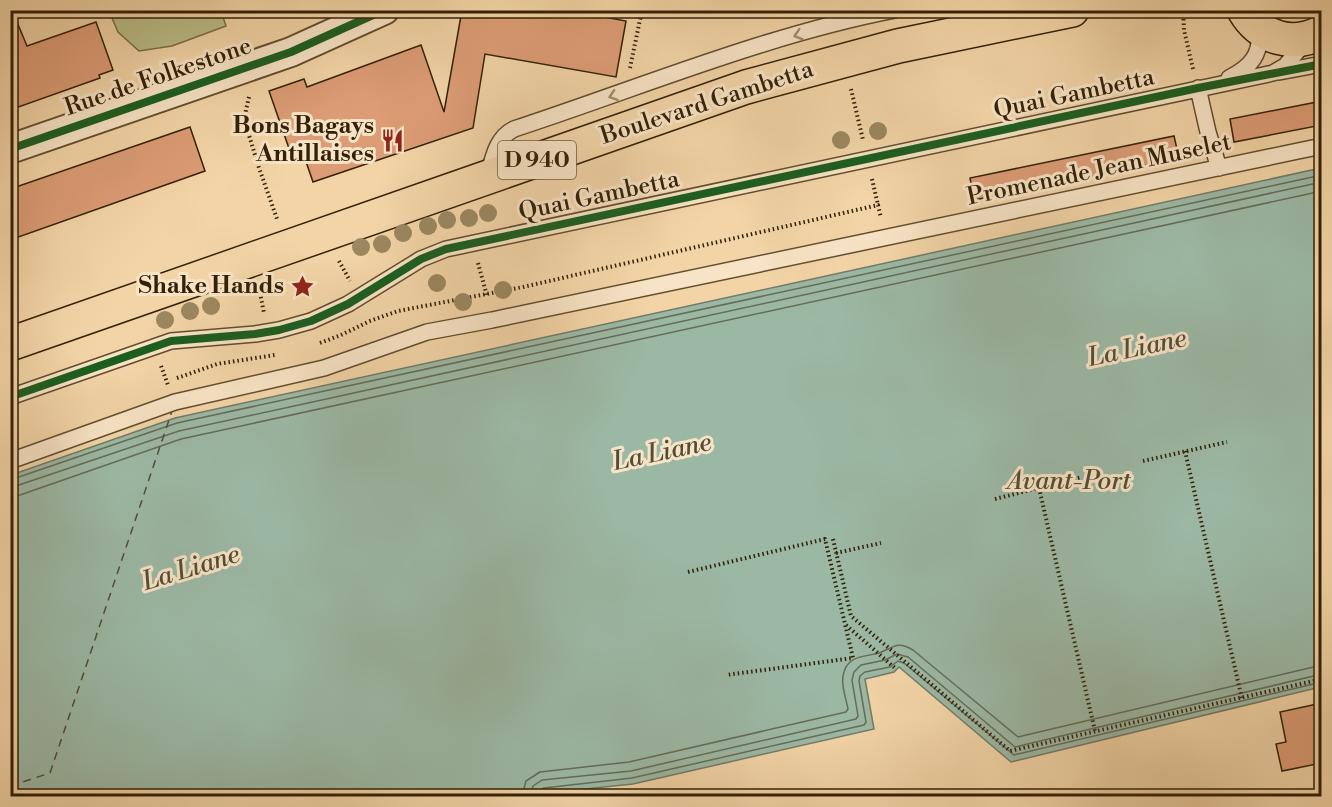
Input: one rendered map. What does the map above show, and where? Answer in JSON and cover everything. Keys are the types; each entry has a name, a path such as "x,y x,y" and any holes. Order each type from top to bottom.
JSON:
{"main road":[{"name":"Boulevard Gambetta","path":"10,344 746,87 898,46 1072,10"},
{"path":"1243,17 1283,39 1317,45"}],"street":[{"name":"Rue de Folkestone","path":"10,149 302,47 353,18 384,10"}],"lane":[{"path":"487,177 497,145 507,132 514,129 779,40 896,10"},
{"path":"1216,84 1241,72 1250,64 1259,49 1243,17"},
{"path":"1216,84 1273,73 1317,45"},
{"path":"1273,73 1317,45"},
{"name":"Quai Gambetta","path":"10,397 154,346 185,339 267,332 310,321 359,298 434,253 1216,84"},
{"path":"1198,88 1219,168"},
{"name":"Promenade Jean Muselet","path":"10,461 175,402 324,368 428,332 1322,146"}],"path":[{"path":"635,48 642,10"},
{"path":"1183,10 1184,30 1198,88"},
{"path":"845,59 878,205"},
{"path":"247,67 251,82 244,119 271,201"},
{"path":"474,243 492,320"},
{"path":"336,254 359,298"},
{"path":"258,285 267,332"},
{"path":"154,346 175,402"},
{"path":"1143,461 1227,442"},
{"path":"1185,451 1242,699"},
{"path":"994,499 1083,477"},
{"path":"1038,488 1095,731"},
{"path":"688,572 825,539 853,658 726,675"},
{"path":"833,539 851,616 1010,751 1322,679"},
{"path":"836,553 881,543"},
{"path":"846,625 896,669"},
{"path":"1303,796 1322,793"}],"green space":[{"path":"109,11 221,11 226,26 172,46 139,51 118,32"}],"water":[{"name":"Avant-Port","path":"1321,168 1321,687 1011,762 899,667 894,672 865,679 874,729 633,784 518,796 11,796 11,475 175,418"}],"building":[{"path":"10,10 12,10 27,46 96,22 113,70 99,75 100,78 10,110"},
{"path":"462,10 491,16 492,10 567,10 626,21 616,77 485,54 473,128 313,182 303,153 292,157 269,91 304,79 307,87 421,45 444,112"},
{"path":"1322,101 1322,125 1234,142 1230,119"},
{"path":"190,127 205,171 10,240 10,189"},
{"path":"1174,136 1179,158 974,200 970,178"},
{"path":"1322,703 1322,763 1282,771 1276,744 1286,742 1280,712"}],"ferry route":[{"path":"10,786 50,773 172,411"}],"cycle path":[{"path":"10,149 291,52 384,10"},
{"path":"10,397 171,341 255,334 311,321 348,304 421,259 446,249 1198,88 1322,64"}],"place":[{"name":"Bons Bagays Antillaises","path":"392,140"},
{"name":"Shake Hands","path":"302,286"}],"water label":[{"name":"La Liane","path":"1137,348"},
{"name":"La Liane","path":"662,452"},
{"name":"La Liane","path":"191,568"}]}
